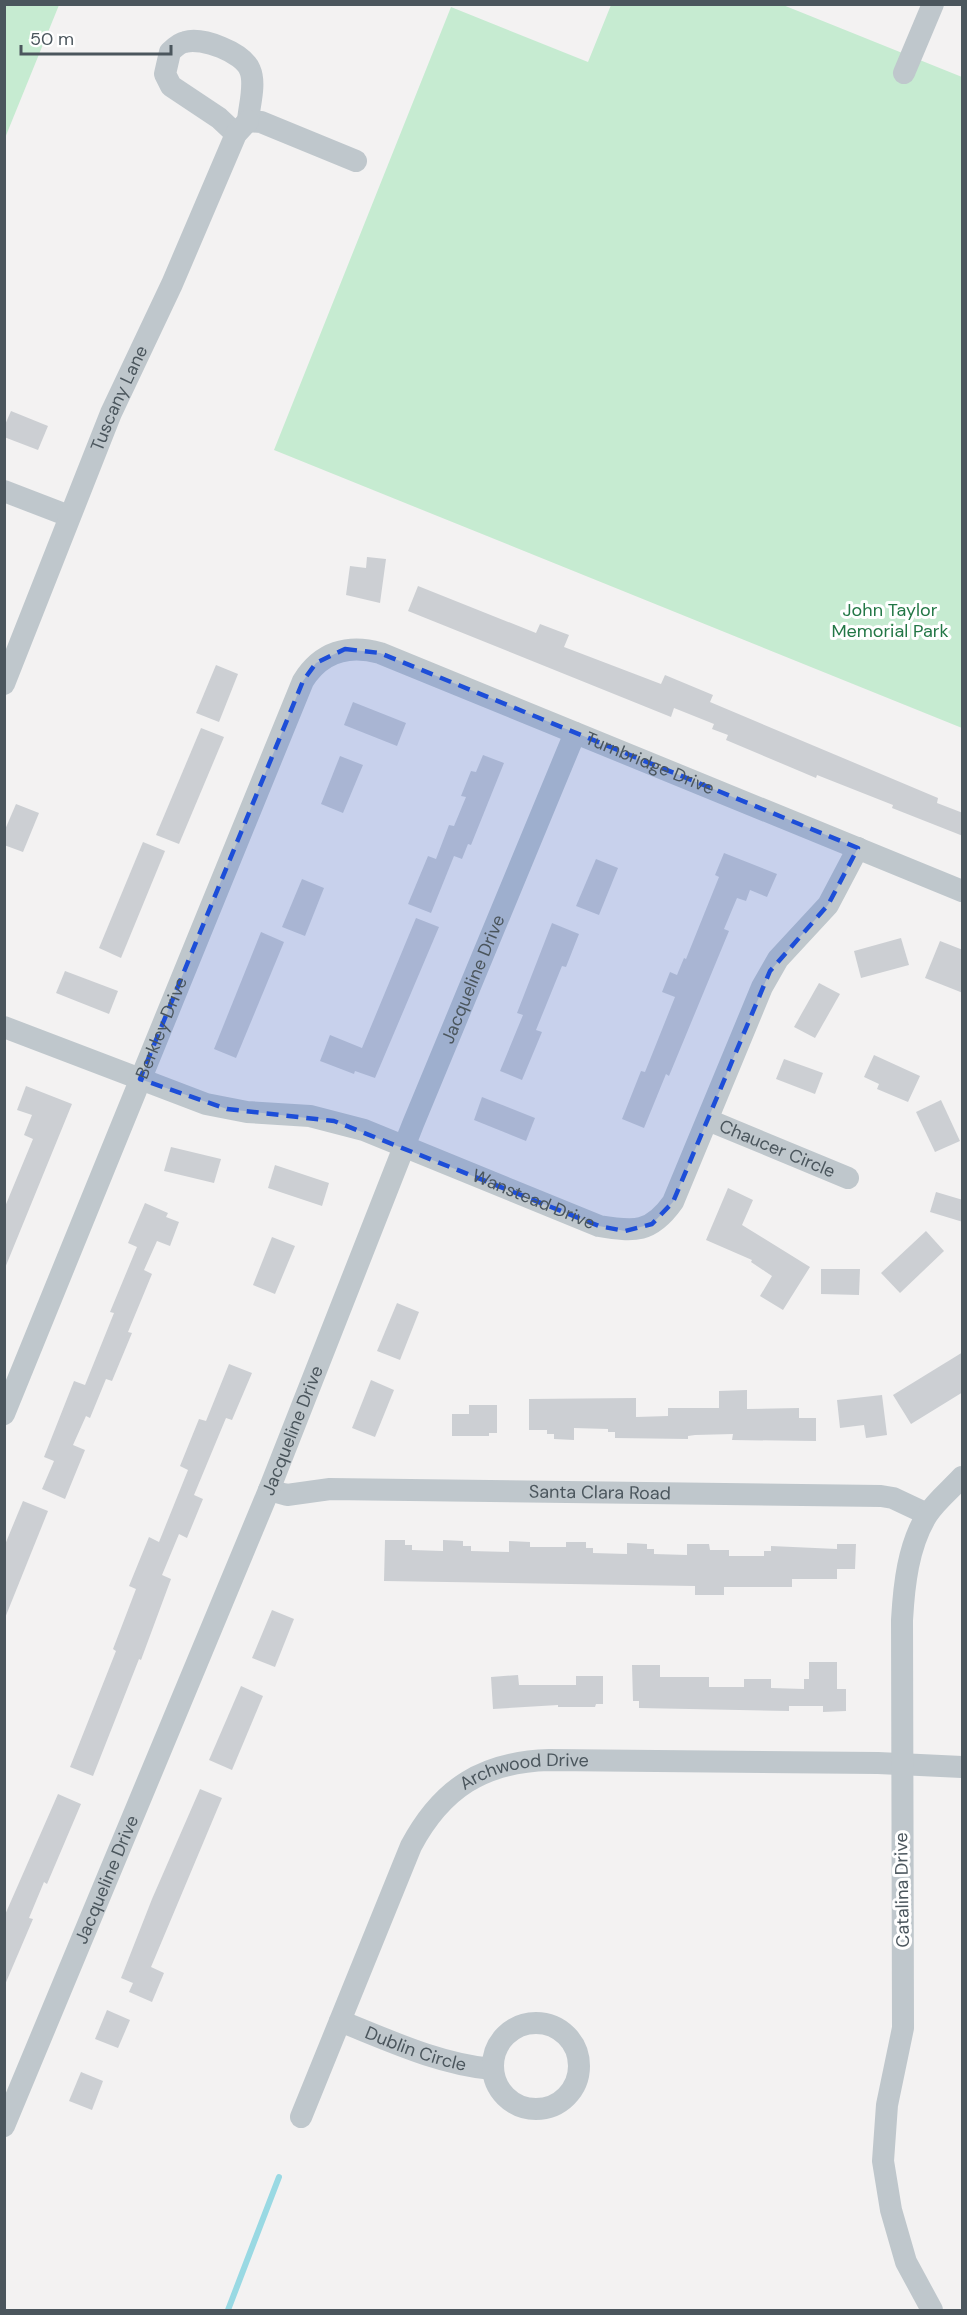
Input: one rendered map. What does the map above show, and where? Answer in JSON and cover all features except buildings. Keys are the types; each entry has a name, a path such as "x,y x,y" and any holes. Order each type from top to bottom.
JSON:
{"street":[{"path":"904,73 933,4"},
{"name":"Tuscany Lane","path":"4,684 111,413 242,127 267,124 356,161"},
{"path":"4,491 69,516"},
{"name":"Turnbridge Drive","path":"334,652 355,649 380,653 963,891"},
{"name":"Berkley Drive","path":"4,1414 303,681 316,663 334,652"},
{"name":"Jacqueline Drive","path":"4,2126 269,1490 405,1147 575,733"},
{"name":"Wanstead Drive","path":"4,1027 140,1079 165,1091 206,1104 247,1112 326,1119 364,1130 599,1226 638,1230 664,1215 674,1202 770,972 828,905 858,848"},
{"name":"Chaucer Circle","path":"708,1120 848,1178"},
{"name":"Catalina Drive","path":"932,2310 906,2262 891,2210 883,2161 887,2105 903,2028 901,1764 903,1595 910,1556 927,1514 963,1477"},
{"name":"Santa Clara Road","path":"269,1490 287,1495 330,1488 881,1496 893,1497 927,1514"},
{"name":"Archwood Drive","path":"301,2117 421,1828 446,1797 484,1772 509,1765 549,1760 901,1764 963,1767"},
{"name":"Dublin Circle","path":"340,2021 440,2060 464,2066 492,2069"}],"highlighted area":[{"path":"345,649 380,653 858,848 828,905 770,971 673,1202 652,1224 625,1231 599,1226 334,1121 227,1109 140,1079 303,681 316,663"}],"green space":[{"path":"4,5 59,5 5,138"},
{"name":"John Taylor Memorial Park","path":"611,5 783,5 962,77 962,728 274,450 451,7 588,62"}],"waterway":[{"path":"228,2310 279,2177"}]}
